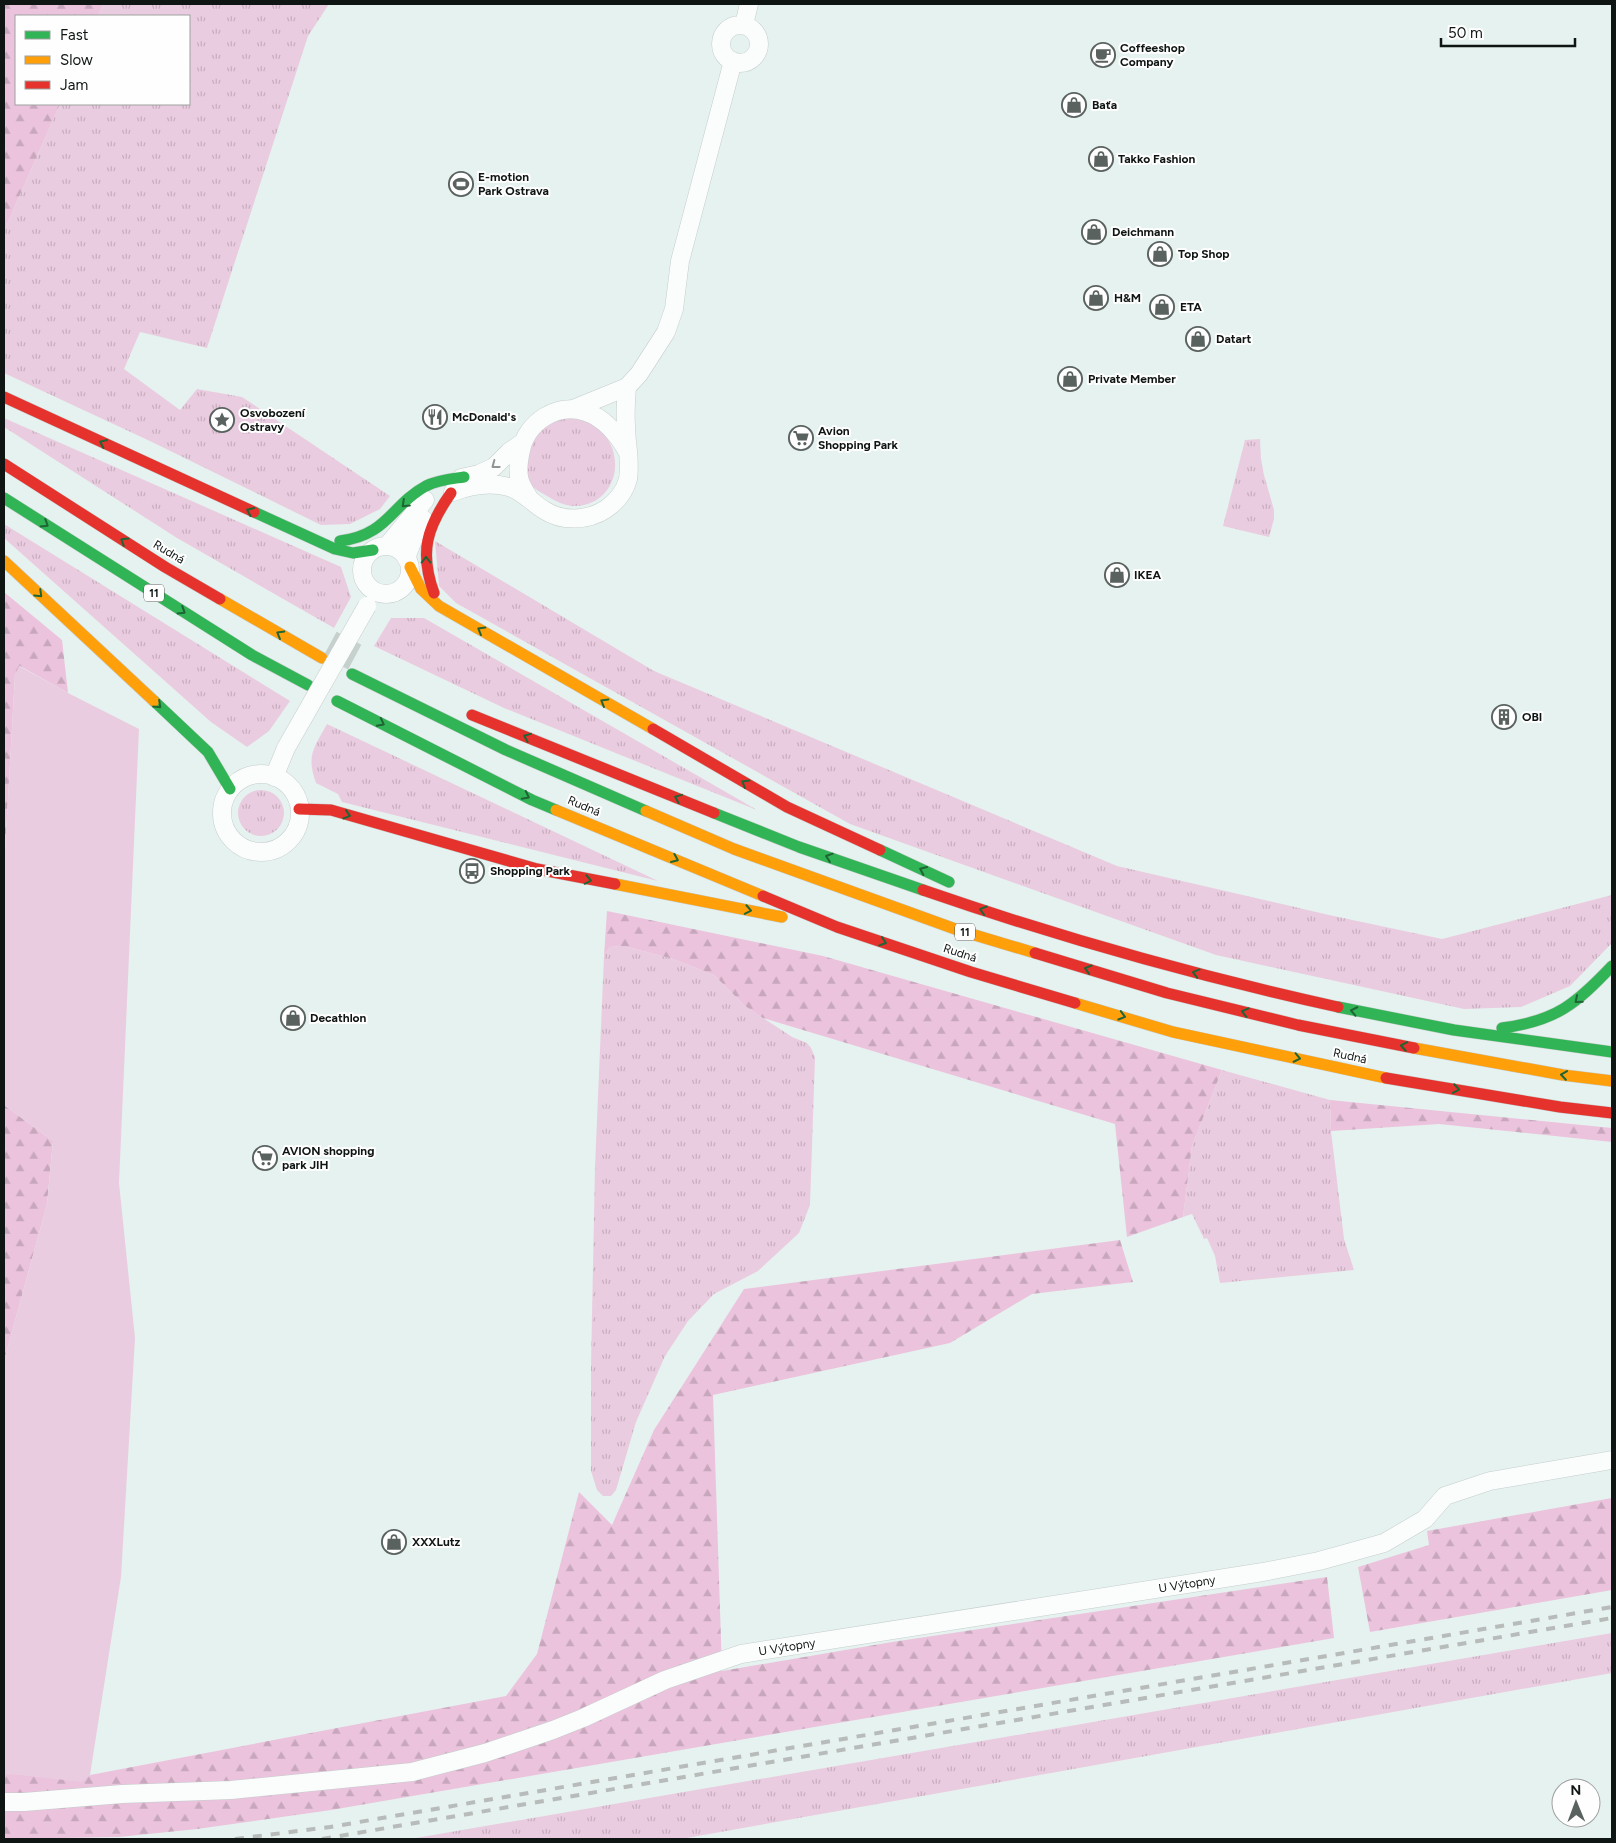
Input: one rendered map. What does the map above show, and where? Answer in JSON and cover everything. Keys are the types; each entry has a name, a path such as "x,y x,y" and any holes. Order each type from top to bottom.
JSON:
{"highway":[{"path":"4,398 294,531 345,552 353,553 380,548"},
{"name":"Rudná","path":"4,464 165,567 322,658"},
{"path":"294,531 342,541 366,535 386,523 424,487 443,480 464,477"},
{"path":"439,606 430,585 426,569 426,551 429,531 436,513 451,493"},
{"name":"11","path":"4,498 252,655 308,684"},
{"path":"4,561 208,752 230,789"},
{"path":"408,562 420,589 439,606 787,807 963,889"},
{"path":"165,567 287,624"},
{"name":"Rudná","path":"352,674 506,750 734,849 958,930 1167,993 1298,1025 1405,1047 1563,1075 1612,1081"},
{"name":"Rudná","path":"337,701 532,800 837,927 971,972 1173,1032 1381,1077 1560,1107 1612,1113"},
{"path":"460,710 799,847 978,909 1146,960 1251,988 1361,1012 1454,1030 1612,1052"},
{"path":"299,809 331,810 537,869 837,927"},
{"path":"980,897 1146,960"},
{"path":"1454,1030 1519,1026 1553,1017 1580,999 1612,966"}],"street":[{"path":"744,25 750,4"},
{"path":"744,25 754,30 759,44 753,57 747,61 732,61 722,51 722,36 733,26 744,25"},
{"path":"530,498 520,481 519,467 522,443 536,422 553,412 572,409 627,387 660,342 670,323 674,310 680,261 732,61"},
{"path":"371,599 390,594 402,588 408,580 408,562 418,528 438,501 451,493 467,487 498,485 512,487 530,498 544,511 571,519 586,518 599,513 616,500 627,481 630,467 626,426 627,387"},
{"path":"572,409 597,417 613,430 628,453"},
{"path":"274,777 286,748 371,599 368,586 362,574 364,560 380,548 430,494 445,484 479,474 494,467 509,452 522,443"},
{"path":"380,548 400,551 408,562"},
{"path":"261,775 274,777 286,784 291,790 299,809 295,831 286,843 273,850 265,852 250,850 237,844 225,829 222,810 226,796 230,789 240,780 247,777 261,775"},
{"name":"U Výtopny","path":"4,1802 122,1794 231,1790 412,1772 485,1753 553,1730 665,1680 741,1654 1263,1572 1319,1561 1384,1543 1425,1519 1445,1496 1490,1481 1612,1460"}],"green space":[{"path":"4,4 103,4 98,15 15,15 15,105 60,105 4,231"},
{"path":"103,4 329,4 308,36 207,348 140,332 124,369 180,410 197,389 242,397 390,496 380,509 350,524 321,525 152,442 4,373 4,231 60,105 190,105 190,15 98,15"},
{"path":"572,417 592,424 605,436 613,451 615,466 612,482 603,494 590,503 572,506 556,501 532,486 528,480 527,465 533,441 541,429 551,422"},
{"path":"4,418 341,567 351,597 334,628 177,538 4,427"},
{"path":"1260,439 1264,475 1274,510 1274,519 1269,537 1223,526 1245,440"},
{"path":"4,524 290,701 269,731 247,747 211,722 4,538"},
{"path":"435,541 654,671 1117,866 1442,939 1612,895 1612,943 1570,986 1521,1007 1464,1009 1216,955 850,824 456,603 439,586"},
{"path":"4,592 62,640 68,693 20,666 15,675 4,869"},
{"path":"391,618 424,618 757,810 504,708 374,646"},
{"path":"19,666 139,729 119,1183 135,1338 121,1577 90,1775 82,1782 4,1773 4,1361 47,1204 53,1141 4,1105 4,869 15,675"},
{"path":"327,724 658,881 342,802 338,794 316,783 313,773 313,752"},
{"path":"261,790 274,794 280,800 284,813 280,826 274,832 261,836 248,832 242,826 238,813 242,800 248,794"},
{"path":"607,911 823,956 1222,1070 1192,1146 1183,1217 1127,1237 1115,1124 763,1018 745,1006 714,975 673,959 624,946 610,947 604,956"},
{"path":"624,946 673,959 714,975 745,1006 792,1037 807,1043 811,1048 815,1057 810,1205 799,1233 758,1271 714,1294 688,1321 665,1356 636,1422 616,1490 611,1496 603,1496 597,1490 591,1471 595,1167 604,956 610,947"},
{"path":"1222,1070 1330,1100 1331,1131 1344,1239 1354,1270 1220,1283 1215,1256 1207,1238 1204,1239 1192,1214 1183,1217 1192,1146"},
{"path":"1330,1100 1612,1128 1612,1142 1439,1124 1331,1131"},
{"path":"4,1105 53,1141 47,1204 4,1361"},
{"path":"1120,1240 1133,1282 1032,1294 950,1343 713,1395 722,1671 892,1642 1327,1577 1334,1638 331,1810 197,1829 119,1837 4,1839 4,1773 82,1781 90,1775 506,1696 537,1654 579,1492 612,1525 654,1430 744,1289"},
{"path":"1612,1498 1612,1590 1370,1632 1358,1567 1429,1545 1427,1531"},
{"path":"1612,1633 1612,1673 681,1839 410,1839"}],"tunnel":[{"path":"330,644 360,660"}],"railway":[{"path":"235,1839 330,1827 1612,1607"},
{"path":"322,1839 1612,1618"}],"traffic: fast":[{"path":"340,541 369,533 426,486 440,481 464,477"},
{"path":"4,498 252,655 308,685"},
{"path":"254,512 335,549 353,553 373,550"},
{"path":"352,674 506,750 646,811"},
{"path":"154,701 208,752 230,789"},
{"path":"337,701 532,800 556,810"},
{"path":"714,813 799,847 923,890"},
{"path":"880,850 949,882"},
{"path":"1502,1028 1537,1021 1564,1009 1587,991 1612,966"},
{"path":"1338,1007 1454,1030 1612,1052"}],"traffic: slow":[{"path":"4,561 154,701"},
{"path":"410,567 421,589 439,606 653,729"},
{"path":"220,599 322,658"},
{"path":"556,810 763,896"},
{"path":"646,811 734,849 958,930 1035,953"},
{"path":"615,884 782,917"},
{"path":"1075,1003 1173,1032 1386,1078"},
{"path":"1414,1048 1563,1075 1612,1081"}],"traffic: jam":[{"path":"4,397 254,512"},
{"path":"4,464 165,567 220,599"},
{"path":"434,593 427,565 426,552 428,540 436,517 451,493"},
{"path":"472,715 714,813"},
{"path":"653,729 787,807 880,850"},
{"path":"299,809 331,810 537,869 615,884"},
{"path":"923,890 1077,940 1181,969 1338,1007"},
{"path":"763,896 837,927 971,972 1075,1003"},
{"path":"1035,953 1167,993 1298,1025 1414,1048"},
{"path":"1386,1078 1560,1107 1612,1113"}],"place":[{"name":"Coffeeshop Company","path":"1103,55"},
{"name":"Baťa","path":"1074,105"},
{"name":"Takko Fashion","path":"1101,159"},
{"name":"E-motion Park Ostrava","path":"461,184"},
{"name":"Deichmann","path":"1094,232"},
{"name":"Top Shop","path":"1160,254"},
{"name":"H&M","path":"1096,298"},
{"name":"ETA","path":"1162,307"},
{"name":"Datart","path":"1198,339"},
{"name":"Private Member","path":"1070,379"},
{"name":"McDonald's","path":"435,417"},
{"name":"Osvobození Ostravy","path":"222,420"},
{"name":"Avion Shopping Park","path":"801,438"},
{"name":"IKEA","path":"1117,575"},
{"name":"OBI","path":"1504,717"},
{"name":"Shopping Park","path":"472,871"},
{"name":"Decathlon","path":"293,1018"},
{"name":"AVION shopping park JIH","path":"265,1158"},
{"name":"XXXLutz","path":"394,1542"}]}
